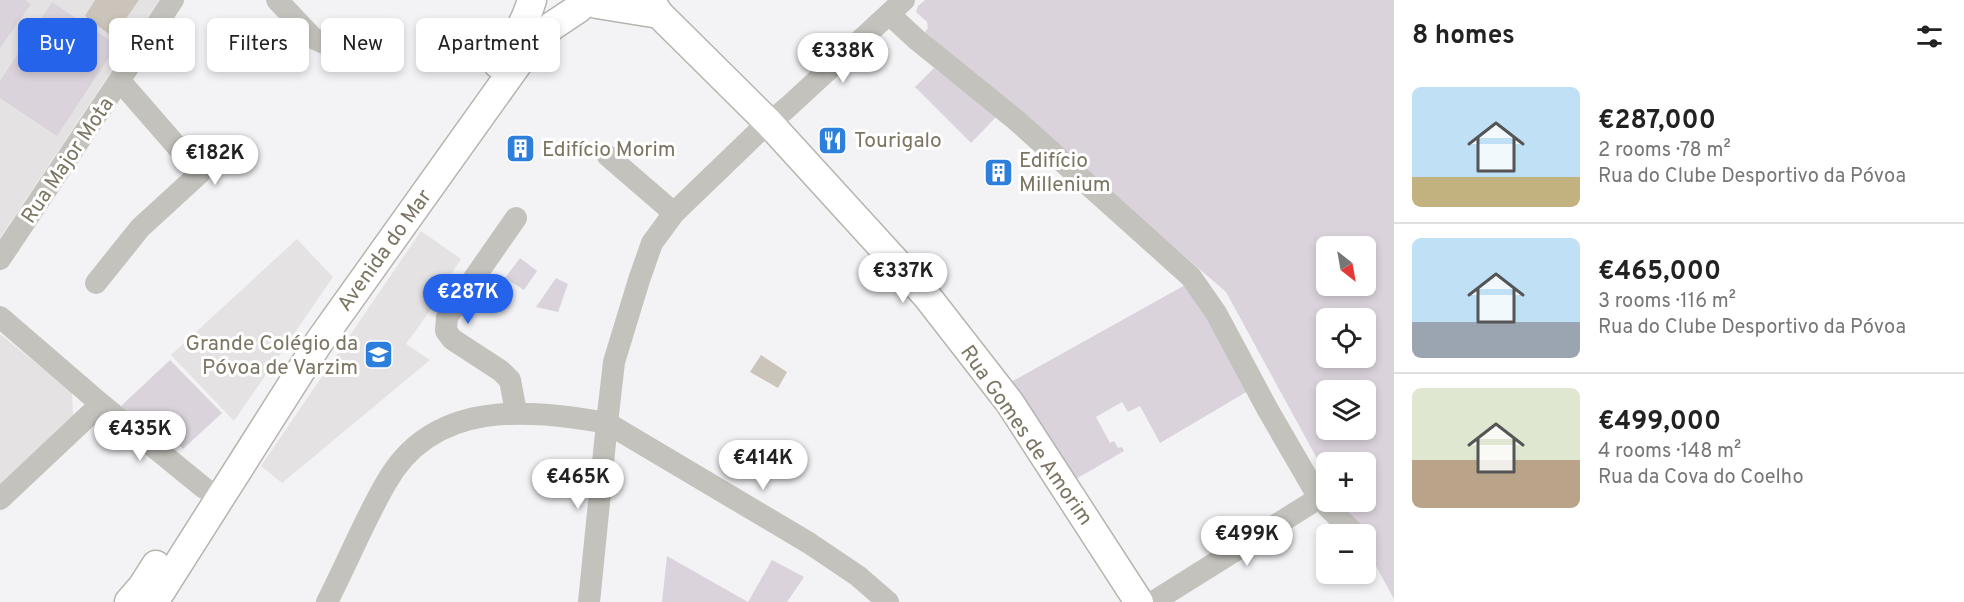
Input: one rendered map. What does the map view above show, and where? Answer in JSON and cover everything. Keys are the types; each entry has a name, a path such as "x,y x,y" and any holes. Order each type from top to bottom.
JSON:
{"main road":[{"name":"Avenida do Mar","path":"129,602 142,587 287,359 513,42 529,11 532,0"},
{"name":"Rua Gomes de Amorim","path":"553,0 562,6 593,4 654,7 769,123 926,295 1003,394 1138,600"},
{"name":"Avenida do Mar","path":"154,602 319,342 526,52 546,32 593,4"}],"street":[{"name":"Rua Major Mota","path":"0,259 173,0"},
{"path":"277,0 313,38 321,42"},
{"path":"589,602 614,362 652,243 674,213 756,134 896,7 916,39 1016,120 1191,277 1215,313 1316,493"},
{"path":"96,283 141,228 200,173 120,81"},
{"path":"608,156 674,213"},
{"path":"516,218 447,317 446,331 452,339 510,380 516,412"},
{"path":"0,317 204,488"},
{"path":"0,499 101,404"},
{"path":"327,602 387,481 412,450 452,424 489,414 516,412 573,417 607,423 809,543 858,576 888,602"},
{"path":"1138,600 1316,500"},
{"path":"1333,512 1345,524"}],"shaded area":[{"path":"0,0 159,0 147,18 109,18 109,72 111,72 0,238"},
{"path":"0,0 25,0 31,4 21,18 18,18 18,22 0,48"},
{"path":"95,0 139,0 126,18 109,18 109,34 97,25 97,18 85,16"},
{"path":"925,0 1394,0 1394,599 1376,566 1376,524 1353,524 1346,512 1376,512 1376,452 1316,452 1316,457 1226,292 925,32 928,28 927,22 916,12 918,6"},
{"path":"52,2 76,18 41,18"},
{"path":"97,32 109,40 109,57 57,136 0,98 0,81 18,54 18,72 97,72"},
{"path":"934,68 997,116 971,143 915,87"},
{"name":"Grande Colégio da Póvoa de Varzim","path":"421,231 461,259 446,282 449,284 406,344 430,360 282,483 261,466"},
{"path":"297,239 333,277 234,421 171,355"},
{"path":"520,258 537,271 524,290 505,278"},
{"path":"556,278 568,284 558,312 536,307"},
{"path":"1187,284 1248,391 1160,443 1140,406 1128,412 1122,402 1096,417 1110,443 1114,441 1118,448 1122,447 1124,451 1076,479 1011,382"},
{"path":"0,334 72,392 73,416 0,484"},
{"path":"761,355 787,372 778,388 750,372"},
{"path":"170,360 222,413 183,449 167,432 157,427 151,431 121,406"},
{"path":"667,556 748,602 662,602"},
{"path":"772,560 804,577 787,602 748,602"}],"place":[{"name":"Tourigalo","path":"833,140"},
{"name":"Edifício Morim","path":"521,149"},
{"name":"Edifício Millenium","path":"998,172"},
{"name":"Grande Colégio da Póvoa de Varzim","path":"379,355"}]}
